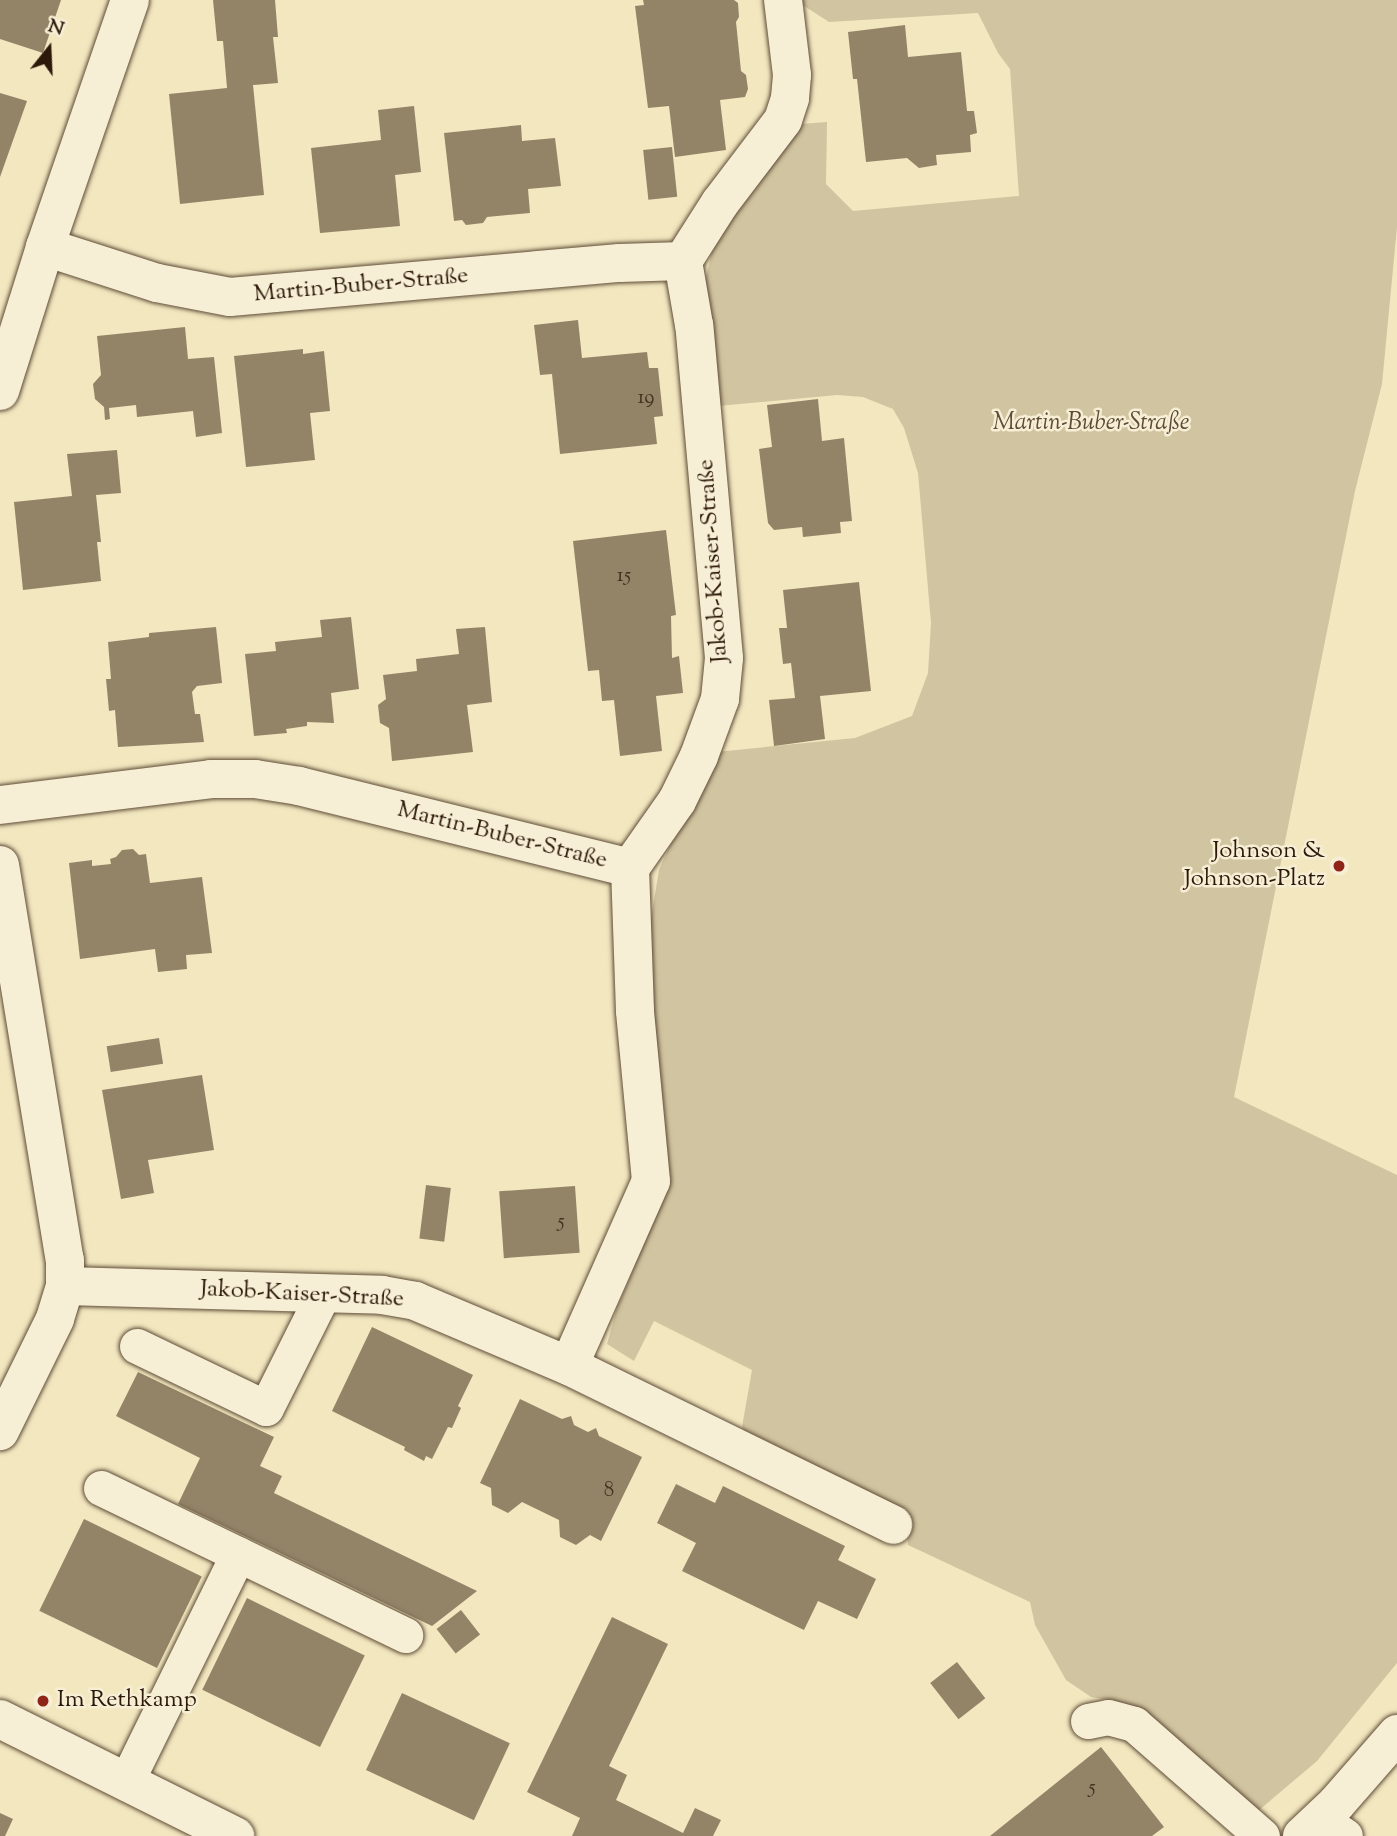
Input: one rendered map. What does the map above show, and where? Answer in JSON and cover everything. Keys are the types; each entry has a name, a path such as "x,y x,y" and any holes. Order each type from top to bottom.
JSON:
{"street":[{"path":"0,391 45,247 130,0"},
{"path":"683,261 720,203 783,120 790,98 792,75 783,0"},
{"name":"Martin-Buber-Straße","path":"45,247 157,283 230,297 620,262 683,261"},
{"name":"Jakob-Kaiser-Straße","path":"630,868 677,801 699,756 720,699 724,658 694,325 683,261"},
{"name":"Martin-Buber-Straße","path":"0,805 211,779 255,779 299,786 630,868"},
{"path":"0,864 62,1227 65,1286 46,1338 0,1431"},
{"path":"569,1366 651,1181 635,1011 630,868"},
{"name":"Jakob-Kaiser-Straße","path":"65,1286 382,1294 415,1301 569,1366 893,1525"},
{"path":"0,1719 235,1836"},
{"path":"1322,1830 1397,1734"}],"lane":[{"path":"137,1346 266,1408 324,1292"},
{"path":"101,1488 405,1634"},
{"path":"126,1782 238,1554"},
{"path":"1088,1721 1108,1717 1135,1724 1262,1836"}],"green space":[{"path":"795,0 1397,0 1397,227 1382,384 1355,491 1234,1097 1397,1175 1397,1663 1317,1761 1258,1811 1145,1715 1125,1703 1091,1697 1066,1680 1035,1625 1030,1602 908,1545 906,1515 783,1450 772,1458 754,1446 742,1427 752,1370 654,1321 634,1361 607,1344 617,1308 664,1196 647,943 659,870 672,841 716,752 855,738 912,716 928,673 931,623 918,473 904,428 893,409 863,397 837,395 718,406 705,282 716,234 801,124 827,122 826,184 853,211 1019,196 1010,69 998,53 978,13 829,22"}],"building":[{"path":"0,0 61,0 43,53 0,39"},
{"path":"213,0 275,0 278,37 273,37 278,83 253,85 264,195 180,204 169,94 227,88 223,41 217,41"},
{"path":"643,0 734,0 738,3 739,17 736,22 741,71 746,75 748,89 745,97 720,100 726,150 675,157 669,106 648,108 635,6 644,5"},
{"path":"905,25 908,57 961,52 967,111 974,111 977,133 970,135 971,152 936,155 937,165 919,168 907,158 866,162 857,79 853,79 848,32"},
{"path":"0,93 27,101 0,177"},
{"path":"414,106 421,172 395,175 400,226 320,233 311,148 381,140 378,110"},
{"path":"521,125 522,141 555,138 561,186 528,189 530,213 487,217 483,223 466,225 462,220 454,221 444,133"},
{"path":"672,147 677,197 648,200 643,150"},
{"path":"578,320 582,358 647,352 649,368 658,368 663,416 654,417 657,444 560,454 552,374 540,375 534,325"},
{"path":"185,327 188,359 214,357 222,433 196,437 193,411 137,417 136,405 109,408 110,419 105,420 104,407 95,399 93,384 101,375 97,336"},
{"path":"303,349 303,354 324,351 330,411 310,413 315,460 246,467 234,356"},
{"path":"818,399 822,441 844,438 852,521 840,522 841,533 803,537 802,527 774,530 768,523 759,449 772,447 767,405"},
{"path":"117,450 121,493 96,495 101,542 97,542 101,581 23,590 14,502 72,496 67,454"},
{"path":"666,530 676,615 671,616 672,658 679,656 683,693 656,696 662,751 620,756 614,700 602,701 599,670 588,671 573,541"},
{"path":"859,582 871,691 820,696 825,739 774,746 769,700 795,698 791,663 783,664 779,628 787,628 783,590"},
{"path":"351,617 359,689 331,693 334,723 307,722 307,726 286,729 287,733 254,736 245,654 276,651 275,642 322,637 320,620"},
{"path":"216,627 222,683 197,686 192,692 195,714 200,714 204,742 118,747 115,710 109,711 106,679 111,679 108,642 149,637 149,633"},
{"path":"485,627 492,702 467,705 473,752 392,761 389,728 380,723 378,705 386,699 383,675 417,671 416,659 459,654 456,629"},
{"path":"133,849 139,855 146,854 150,883 202,877 212,953 186,955 187,969 158,972 155,949 80,959 69,863 92,860 92,866 111,864 110,859 122,850"},
{"path":"159,1038 163,1064 111,1072 107,1046"},
{"path":"202,1075 214,1150 148,1160 154,1193 121,1199 102,1090"},
{"path":"426,1185 451,1188 444,1242 419,1239"},
{"path":"575,1186 580,1253 504,1258 499,1191"},
{"path":"372,1327 473,1375 458,1406 461,1408 452,1428 448,1427 432,1459 426,1456 424,1461 404,1450 405,1447 332,1411"},
{"path":"138,1372 274,1437 260,1466 282,1476 274,1493 477,1591 432,1626 178,1504 200,1458 116,1416"},
{"path":"520,1399 562,1419 571,1416 574,1425 588,1432 596,1428 599,1436 642,1457 601,1541 590,1535 576,1545 560,1537 559,1520 522,1502 508,1513 492,1505 491,1488 480,1483"},
{"path":"676,1484 715,1503 723,1486 845,1546 838,1560 876,1579 857,1619 818,1601 804,1630 682,1571 696,1543 657,1523"},
{"path":"84,1519 202,1576 157,1668 39,1611"},
{"path":"247,1598 365,1655 320,1747 202,1690"},
{"path":"461,1610 480,1634 456,1654 437,1629"},
{"path":"612,1617 668,1644 609,1766 627,1775 616,1800 683,1833 695,1808 721,1820 713,1836 572,1836 580,1818 527,1792"},
{"path":"957,1662 985,1698 959,1719 930,1683"},
{"path":"402,1693 510,1743 474,1820 366,1770"},
{"path":"1101,1747 1164,1827 1152,1836 990,1836"},
{"path":"0,1813 13,1819 5,1836 0,1836"}],"place":[{"name":"Johnson & Johnson-Platz","path":"1339,866"},
{"name":"Im Rethkamp","path":"43,1701"}]}
